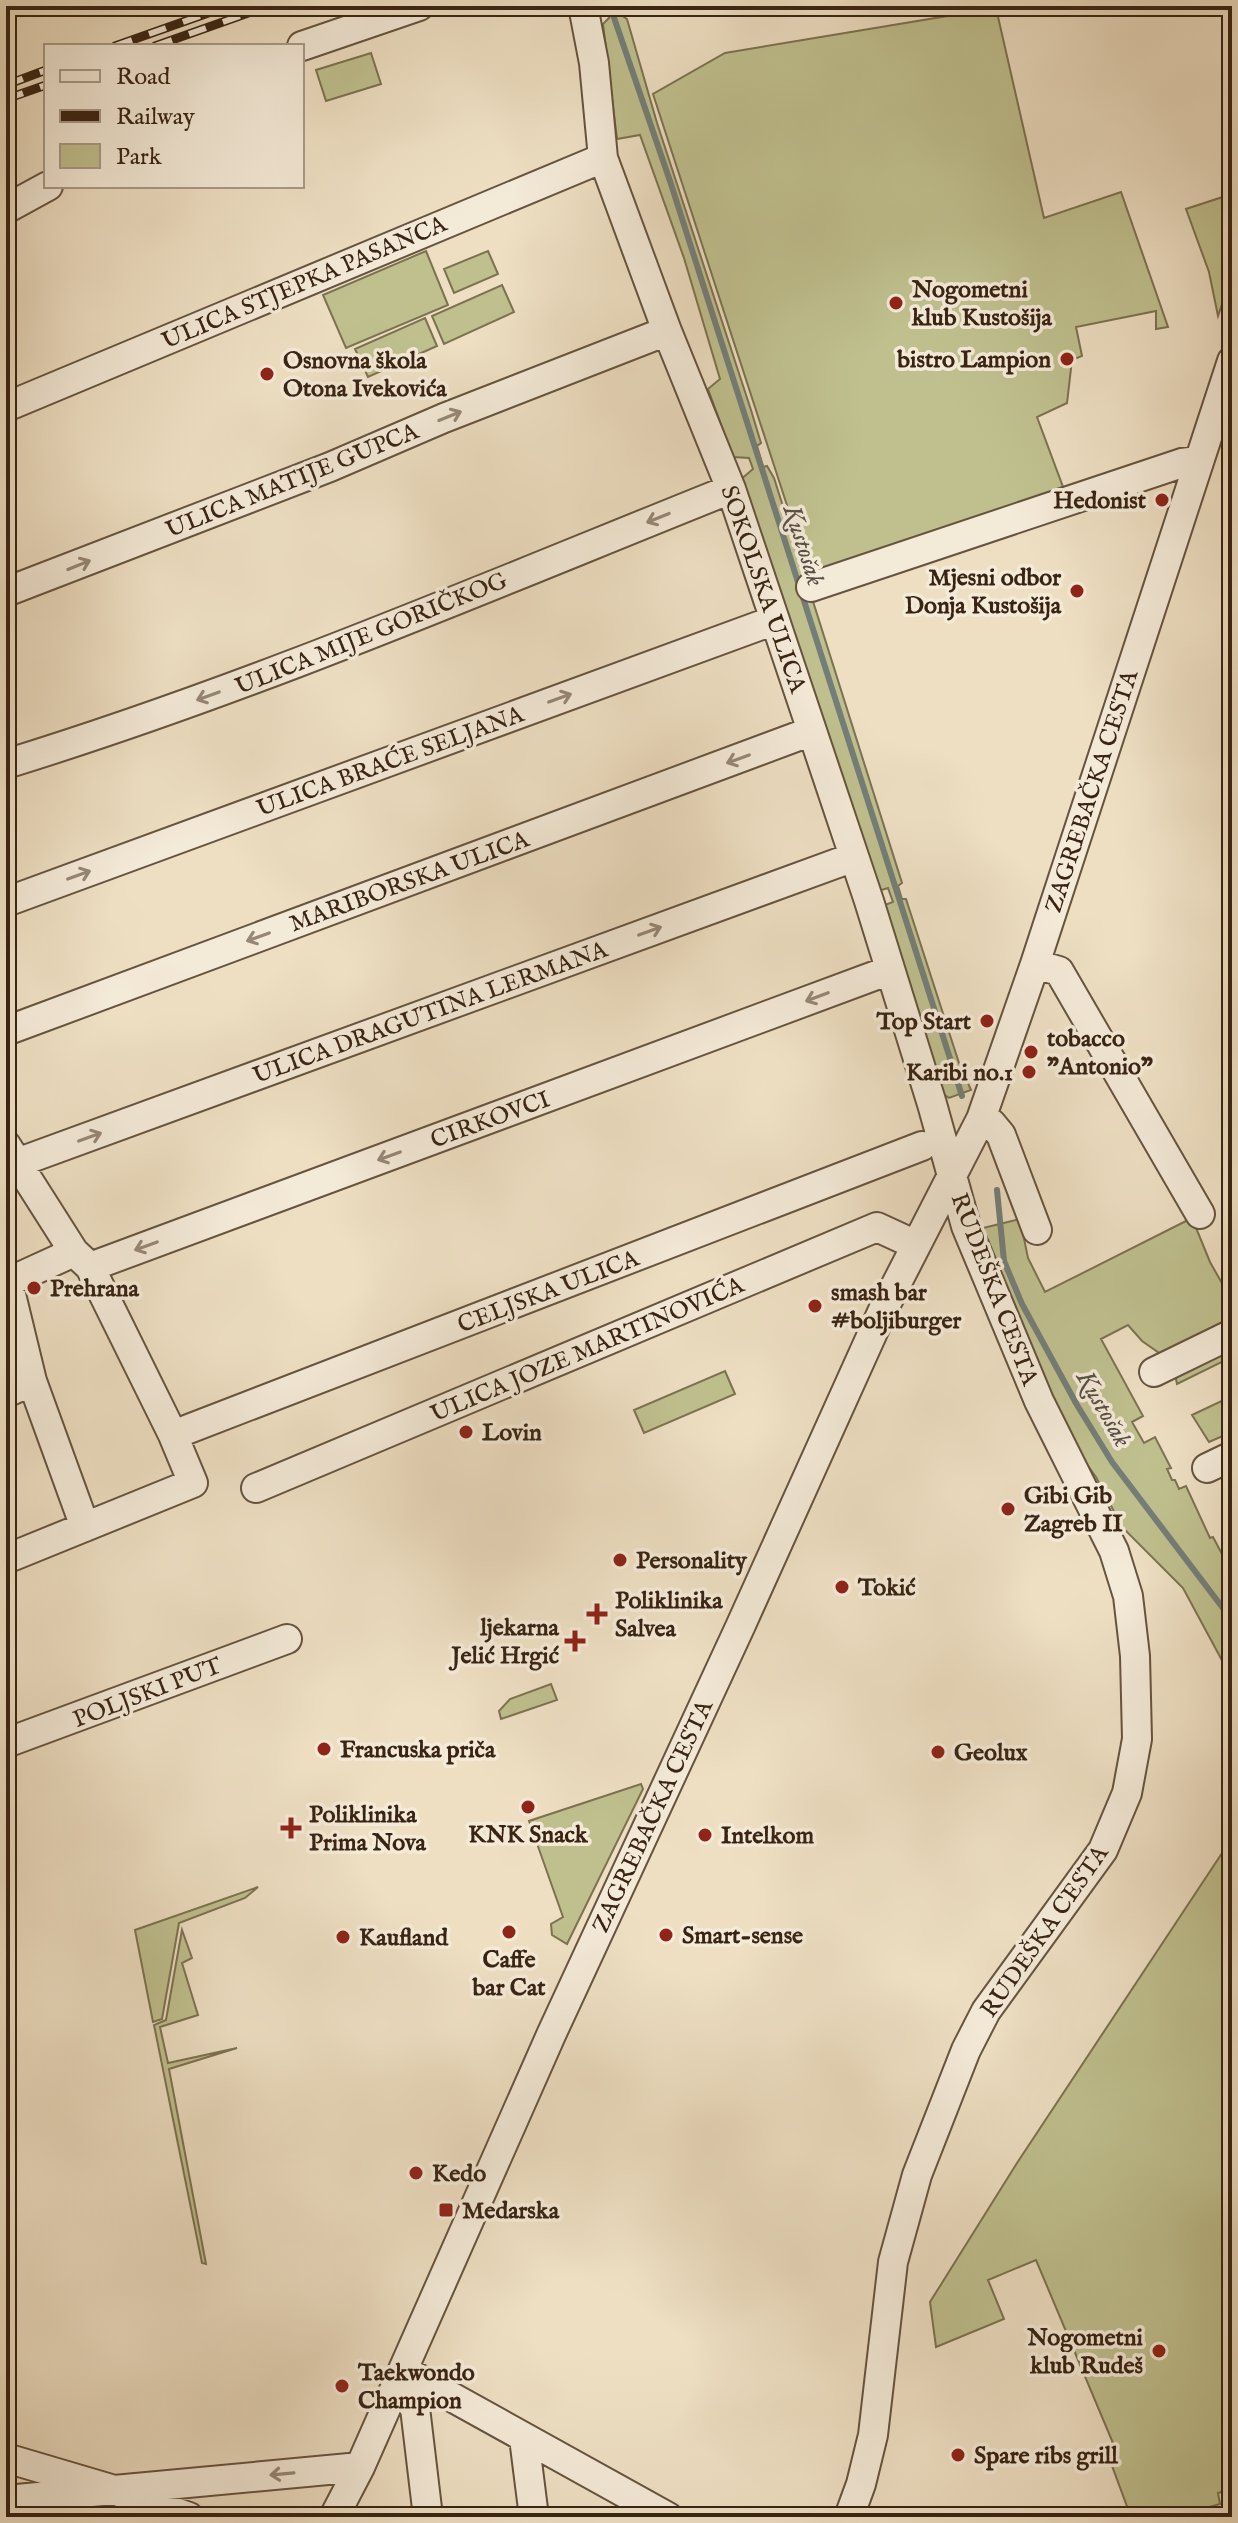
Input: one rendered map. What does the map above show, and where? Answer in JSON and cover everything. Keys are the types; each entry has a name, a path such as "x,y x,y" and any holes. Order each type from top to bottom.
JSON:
{"street":[{"path":"304,45 419,6"},
{"name":"SOKOLSKA ULICA","path":"583,6 594,63 603,158 667,331 731,489 854,857 952,1174"},
{"name":"ULICA STJEPKA PASANCA","path":"6,407 603,158"},
{"path":"6,209 44,188"},
{"name":"ULICA MATIJE GUPCA","path":"6,592 330,467 474,406 667,331"},
{"name":"ZAGREBAČKA CESTA","path":"334,2517 360,2467 568,1997 883,1310 981,1119 1035,964 1232,361"},
{"path":"811,587 1182,463 1198,461"},
{"name":"ULICA MIJE GORIČKOG","path":"6,764 95,737 282,670 731,489"},
{"name":"ULICA BRAĆE SELJANA","path":"6,902 775,620"},
{"name":"MARIBORSKA ULICA","path":"6,1031 812,731"},
{"name":"ULICA DRAGUTINA LERMANA","path":"10,1158 854,857"},
{"path":"1035,964 1059,971 1200,1214"},
{"name":"CIRKOVCI","path":"7,1283 82,1259 890,970"},
{"path":"981,1119 991,1123 1001,1135 1037,1230"},
{"name":"CELJSKA ULICA","path":"173,1435 922,1146"},
{"path":"6,1559 193,1483 173,1435 82,1259 10,1158"},
{"name":"RUDEŠKA CESTA","path":"849,2517 873,2435 893,2262 917,2175 966,2050 986,2011 1103,1850 1127,1793 1137,1739 1135,1656 1122,1573 1039,1401 991,1292 966,1226 952,1174"},
{"name":"ULICA JOZE MARTINOVIĆA","path":"256,1488 877,1227 916,1245"},
{"path":"7,1283 32,1381 85,1527"},
{"path":"1154,1372 1232,1334"},
{"path":"6,1393 32,1381"},
{"name":"POLJSKI PUT","path":"6,1743 287,1639"},
{"path":"399,2378 524,2438 668,2517"},
{"path":"399,2378 415,2408 428,2517"},
{"path":"524,2438 534,2517"},
{"path":"6,2458 111,2489 189,2517"},
{"path":"6,2500 360,2467"}],"green space":[{"path":"605,6 617,6 620,14 627,19 657,123 751,410 761,443 757,446 763,467 767,466 774,478 902,883 898,886 902,899 906,899 959,1063 971,1090 949,1098 938,1090 883,899 885,905 893,902 888,888 878,891 740,480 753,469 749,458 733,457 708,389 720,379 684,258 640,135 617,139 603,24 609,18"},
{"name":"Nogometni klub Kustošija","path":"996,8 1044,218 1121,192 1168,327 1156,329 1156,311 1076,327 1082,356 1072,360 1067,403 1037,417 1066,495 812,582 653,94 725,53"},
{"path":"371,53 381,84 326,101 316,70"},
{"path":"1232,194 1232,275 1218,316 1209,272 1186,209"},
{"path":"426,251 448,305 346,348 323,295"},
{"path":"488,251 498,274 454,293 444,269"},
{"path":"502,285 514,312 444,344 432,316"},
{"path":"425,318 437,346 368,377 355,349"},
{"path":"1192,1218 1210,1262 1232,1301 1232,1327 1165,1357 1142,1341 1128,1325 1101,1339 1143,1416 1132,1422 1144,1443 1155,1437 1171,1468 1167,1469 1172,1480 1179,1489 1186,1486 1210,1538 1213,1537 1232,1573 1232,1679 1183,1588 1122,1527 1096,1477 1070,1441 979,1229 1020,1219 1028,1258 1045,1292"},
{"path":"1232,1341 1232,1357 1177,1384 1174,1369"},
{"path":"725,1371 735,1394 644,1433 634,1410"},
{"path":"1232,1396 1232,1432 1209,1442 1192,1415"},
{"path":"551,1684 557,1700 501,1719 499,1711 510,1699"},
{"path":"641,1784 643,1789 567,1944 552,1935 551,1924 563,1917 529,1821"},
{"path":"1232,1838 1232,2489 1218,2493 1220,2504 1174,2517 1168,2517 1165,2508 1131,2517 1105,2447 1113,2443 1036,2260 988,2280 1004,2319 936,2347 930,2302 1017,2163"},
{"path":"258,1887 245,1898 179,1923 162,2019 153,2022 135,1930"},
{"path":"182,1930 192,1958 182,1963 198,2015 160,2027 168,2063 237,2048 169,2069 206,2264 202,2263 154,2025 166,2020"}],"waterway":[{"name":"Kustošak","path":"610,6 671,184 962,1096"},
{"name":"Kustošak","path":"997,1190 1004,1261 1022,1304 1077,1405 1112,1462 1232,1620"}],"railway":[{"path":"121,44 228,6"},
{"path":"161,44 268,6"},
{"path":"6,85 44,71"},
{"path":"6,99 44,86"}],"place":[{"name":"Nogometni klub Kustošija","path":"896,303"},
{"name":"bistro Lampion","path":"1067,359"},
{"name":"Osnovna škola Otona Ivekovića","path":"267,374"},
{"name":"Hedonist","path":"1162,500"},
{"name":"Mjesni odbor Donja Kustošija","path":"1077,591"},
{"name":"Top Start","path":"987,1021"},
{"name":"tobacco \"Antonio\"","path":"1031,1052"},
{"name":"Karibi no.1","path":"1029,1072"},
{"name":"Prehrana","path":"34,1288"},
{"name":"smash bar #boljiburger","path":"815,1306"},
{"name":"Lovin","path":"466,1432"},
{"name":"Gibi Gib Zagreb II","path":"1008,1509"},
{"name":"Personality","path":"620,1560"},
{"name":"Tokić","path":"842,1587"},
{"name":"Poliklinika Salvea","path":"597,1614"},
{"name":"ljekarna Jelić Hrgić","path":"575,1641"},
{"name":"Francuska priča","path":"324,1749"},
{"name":"Geolux","path":"938,1752"},
{"name":"KNK Snack","path":"528,1807"},
{"name":"Poliklinika Prima Nova","path":"291,1828"},
{"name":"Intelkom","path":"705,1835"},
{"name":"Caffe bar Cat","path":"509,1932"},
{"name":"Smart-sense","path":"666,1935"},
{"name":"Kaufland","path":"343,1937"},
{"name":"Kedo","path":"416,2173"},
{"name":"Medarska","path":"446,2210"},
{"name":"Nogometni klub Rudeš","path":"1159,2351"},
{"name":"Taekwondo Champion","path":"342,2386"},
{"name":"Spare ribs grill","path":"958,2455"}]}
